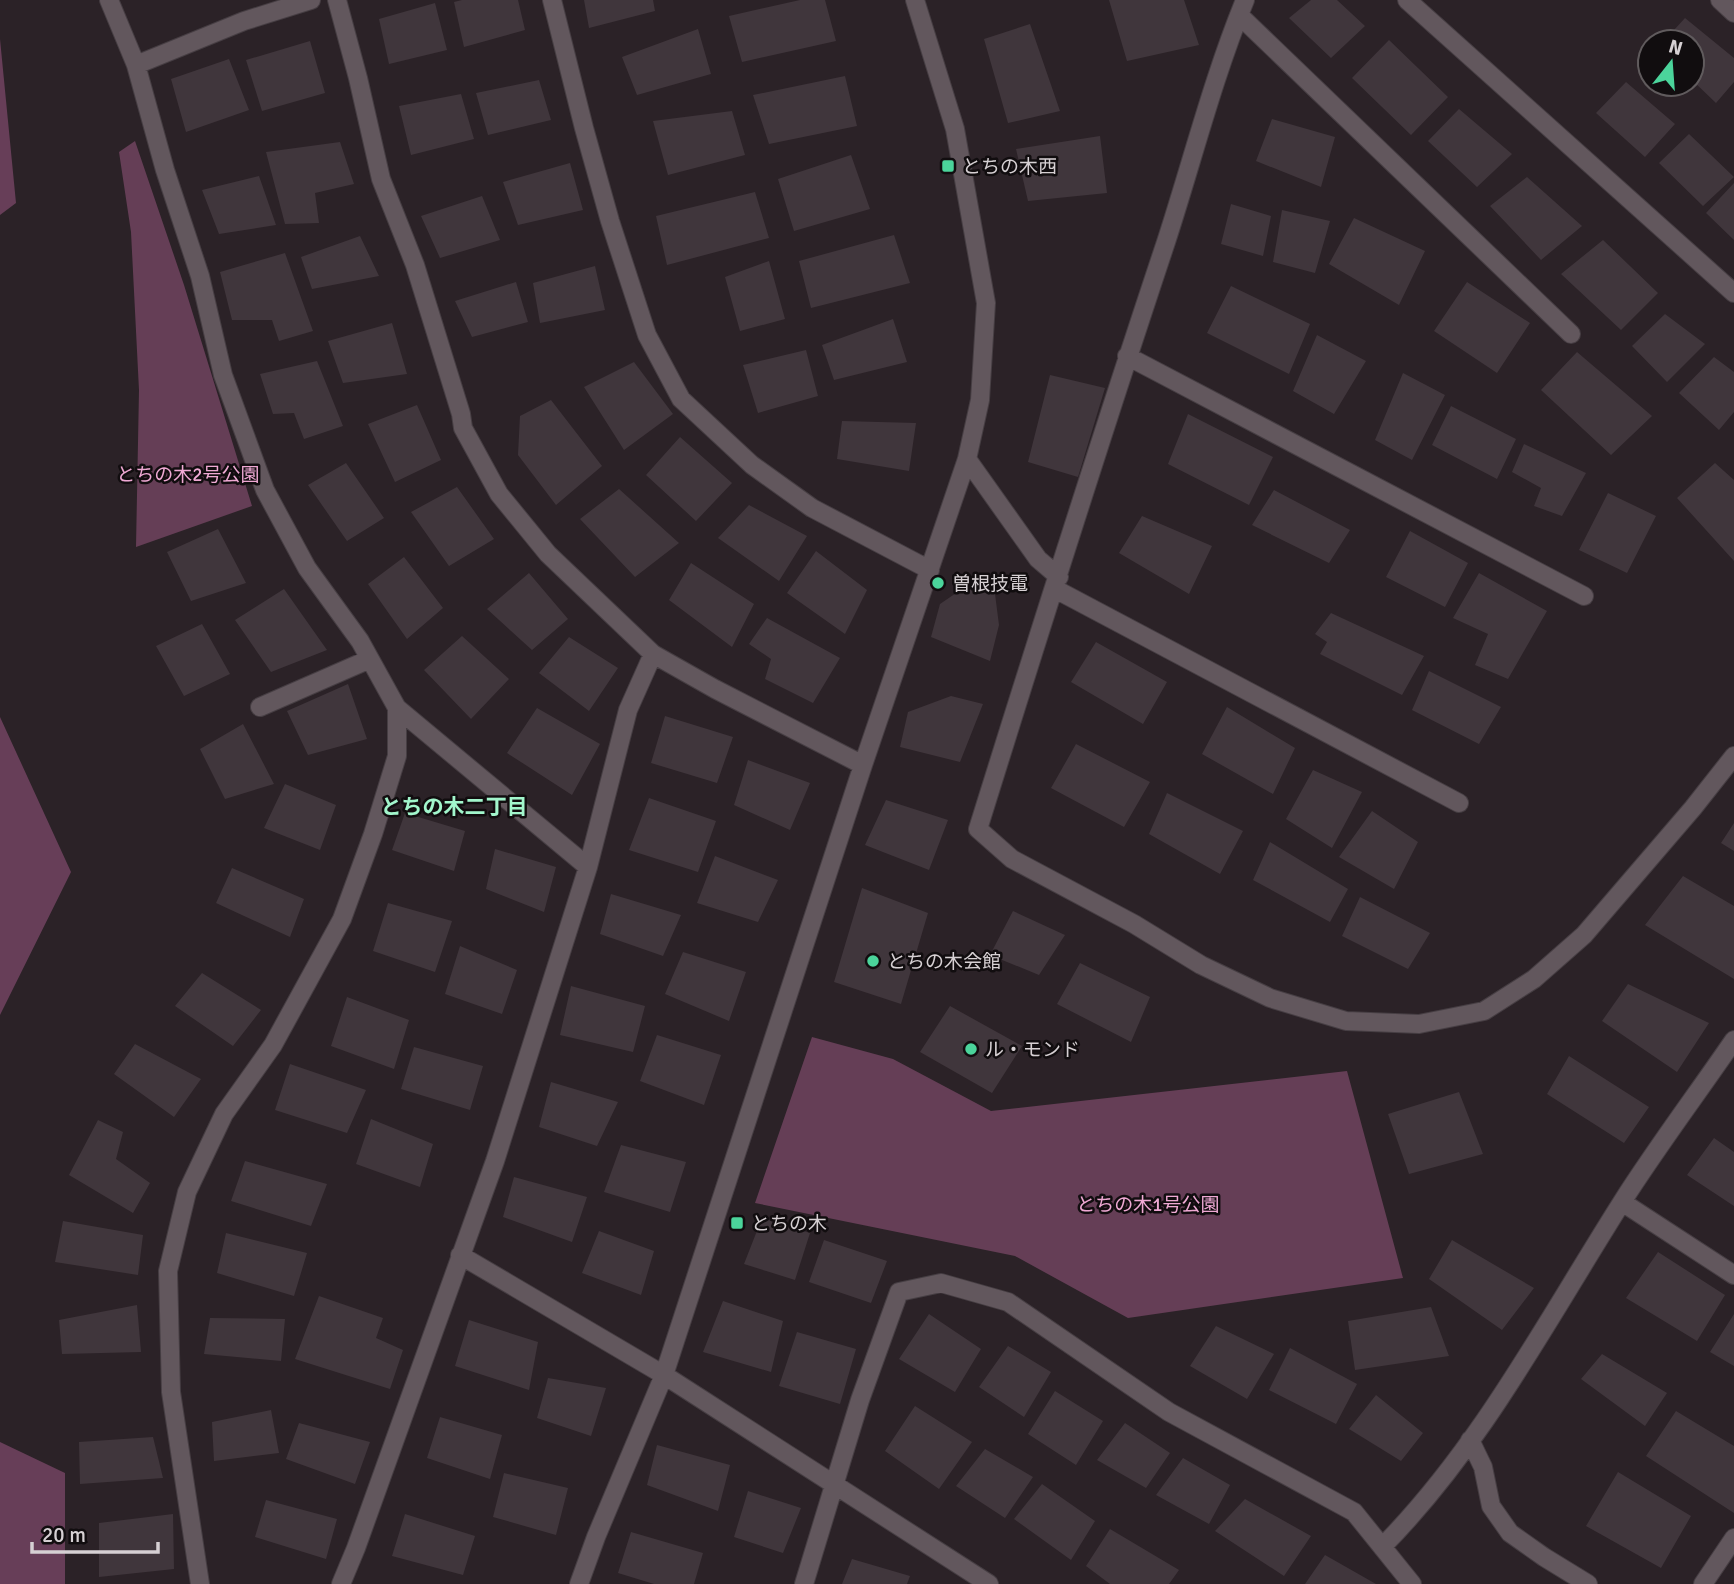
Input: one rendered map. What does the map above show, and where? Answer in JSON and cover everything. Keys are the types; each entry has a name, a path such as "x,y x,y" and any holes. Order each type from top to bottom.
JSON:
{"street":[{"path":"109,0 136,65 165,170 200,276 223,375 265,490 307,568 360,641 397,708 588,867"},
{"path":"136,65 244,21 311,0"},
{"path":"337,0 358,78 380,179 415,265 463,428 499,494 548,554 653,653 715,689 863,765"},
{"path":"552,0 610,221 647,335 681,399 752,465 812,508 930,570"},
{"path":"579,1584 664,1375 863,765 967,459 981,400 986,303 955,129 915,0"},
{"path":"1407,0 1734,293"},
{"path":"1720,0 1734,13"},
{"path":"1571,334 1242,8 1127,356 978,829 1012,859 1134,924 1201,965 1270,998 1346,1021 1419,1024 1483,1011 1534,979 1584,935 1734,757"},
{"path":"1127,356 1584,597"},
{"path":"967,459 1057,583 1459,803"},
{"path":"341,1584 495,1161 588,867 628,710 653,653"},
{"path":"260,707 370,659"},
{"path":"200,1584 171,1392 168,1271 187,1192 223,1114 273,1045 342,919 373,834 397,756 397,708"},
{"path":"1382,1546 1418,1510 1470,1440 1537,1339 1622,1202 1734,1040"},
{"path":"1622,1202 1734,1275"},
{"path":"460,1255 664,1375 989,1584"},
{"path":"804,1584 860,1400 899,1292 941,1283 1008,1302 1169,1412 1354,1512 1412,1584"},
{"path":"1470,1440 1483,1467 1491,1506 1510,1533 1588,1584"},
{"path":"1703,1584 1734,1538"}],"green space":[{"name":"とちの木2号公園","path":"135,141 184,285 252,506 136,547 139,390 131,232 119,152"},
{"name":"とちの木1号公園","path":"812,1037 893,1059 991,1111 1347,1071 1403,1278 1128,1318 1015,1256 755,1203"}],"shaded area":[{"path":"0,39 16,203 0,215"},
{"path":"0,717 71,872 0,1015"},
{"path":"0,1442 65,1473 65,1584 0,1584"}],"building":[{"path":"518,0 525,30 464,47 454,2"},
{"path":"584,0 653,0 655,11 589,28"},
{"path":"800,0 825,0 836,41 742,62 729,16"},
{"path":"1109,0 1184,0 1199,45 1127,61"},
{"path":"1311,0 1337,0 1365,26 1331,58 1289,18"},
{"path":"435,3 447,50 389,64 379,19"},
{"path":"1685,18 1697,28 1676,28"},
{"path":"1030,24 1060,111 1008,123 984,39"},
{"path":"698,29 711,74 637,95 622,57"},
{"path":"1706,35 1734,58 1734,82 1716,103 1706,93"},
{"path":"1389,40 1448,97 1411,135 1352,78"},
{"path":"310,41 325,93 262,111 246,60"},
{"path":"229,59 249,110 186,132 171,79"},
{"path":"845,76 857,126 769,144 753,95"},
{"path":"539,80 551,120 488,135 476,93"},
{"path":"1626,82 1636,91 1636,98 1645,98 1675,124 1645,157 1596,113"},
{"path":"461,94 474,139 411,155 399,106"},
{"path":"1459,109 1512,154 1477,187 1428,141"},
{"path":"732,111 745,155 668,175 653,121"},
{"path":"1272,119 1335,137 1321,187 1256,161"},
{"path":"1689,134 1734,177 1703,206 1659,163"},
{"path":"1100,136 1107,193 1028,201 1016,149"},
{"path":"340,142 354,184 315,193 319,223 285,224 266,152"},
{"path":"851,155 870,209 794,231 778,179"},
{"path":"570,163 583,210 518,225 503,182"},
{"path":"259,176 276,225 219,234 202,190"},
{"path":"1527,177 1582,226 1541,260 1490,206"},
{"path":"1734,183 1734,240 1706,213"},
{"path":"755,192 769,238 667,265 656,216"},
{"path":"482,196 500,240 440,258 421,216"},
{"path":"1231,204 1271,216 1263,256 1221,244"},
{"path":"1282,210 1330,221 1315,273 1273,262"},
{"path":"1354,218 1425,251 1399,305 1329,264"},
{"path":"894,235 910,283 811,308 799,261"},
{"path":"360,236 379,276 312,289 301,257"},
{"path":"1603,240 1658,293 1621,330 1561,274"},
{"path":"285,253 313,331 279,341 272,320 232,320 220,272"},
{"path":"769,261 785,319 740,331 725,277"},
{"path":"595,266 605,310 540,323 533,283"},
{"path":"516,282 528,322 472,337 455,301"},
{"path":"1467,282 1530,323 1497,373 1434,331"},
{"path":"1231,286 1310,324 1289,374 1207,333"},
{"path":"1665,314 1705,344 1667,382 1632,346"},
{"path":"893,319 907,362 834,380 822,345"},
{"path":"392,323 407,374 343,383 328,341"},
{"path":"1317,335 1366,361 1334,414 1293,391"},
{"path":"806,350 818,396 758,413 743,365"},
{"path":"1577,352 1652,416 1611,455 1541,390"},
{"path":"1714,357 1734,372 1734,412 1719,430 1679,393"},
{"path":"317,361 343,426 304,439 294,413 273,414 260,374"},
{"path":"634,362 673,414 624,450 584,387"},
{"path":"1403,373 1445,395 1412,460 1375,440"},
{"path":"1050,375 1105,388 1078,477 1028,462"},
{"path":"551,400 602,466 556,505 518,455 520,416"},
{"path":"417,405 441,460 395,482 368,424"},
{"path":"1451,406 1516,439 1497,479 1432,445"},
{"path":"1188,414 1273,457 1249,505 1168,464"},
{"path":"842,421 916,423 909,471 837,459"},
{"path":"680,437 732,483 696,521 646,475"},
{"path":"1524,444 1586,473 1562,516 1534,506 1541,488 1512,472"},
{"path":"346,463 384,518 347,541 308,485"},
{"path":"1715,463 1734,480 1734,561 1677,498"},
{"path":"457,487 494,539 449,566 411,512"},
{"path":"619,489 679,543 635,577 580,519"},
{"path":"1274,490 1350,530 1329,563 1252,525"},
{"path":"1608,493 1656,516 1627,573 1579,550"},
{"path":"749,505 807,536 779,581 718,538"},
{"path":"1142,516 1212,546 1189,594 1119,553"},
{"path":"218,529 246,583 191,601 167,552"},
{"path":"1410,531 1468,563 1445,607 1386,577"},
{"path":"816,551 867,590 845,634 787,593"},
{"path":"404,557 443,608 407,639 368,584"},
{"path":"691,563 754,604 732,647 669,600"},
{"path":"529,573 568,619 532,650 487,609"},
{"path":"1479,573 1547,611 1508,679 1475,665 1488,634 1453,618"},
{"path":"965,587 995,594 999,625 990,661 931,637 940,604"},
{"path":"284,589 327,650 271,672 235,620"},
{"path":"1331,613 1424,656 1402,695 1320,654 1327,642 1315,634"},
{"path":"767,618 840,658 813,703 765,679 771,659 749,644"},
{"path":"202,624 230,674 184,696 156,646"},
{"path":"462,636 509,679 471,719 424,670"},
{"path":"569,637 618,668 589,711 539,673"},
{"path":"1096,642 1167,682 1143,724 1071,682"},
{"path":"1429,671 1501,707 1479,744 1412,710"},
{"path":"348,684 367,739 308,755 287,711"},
{"path":"951,696 983,704 960,762 900,747 908,712"},
{"path":"1227,707 1295,748 1273,794 1202,754"},
{"path":"537,708 600,744 572,795 507,753"},
{"path":"665,716 733,737 717,783 651,763"},
{"path":"243,724 274,784 225,799 200,749"},
{"path":"1076,744 1150,782 1124,827 1051,788"},
{"path":"748,760 810,783 790,830 734,805"},
{"path":"1313,770 1362,792 1332,848 1286,819"},
{"path":"285,784 336,805 320,850 264,828"},
{"path":"1167,793 1243,831 1220,874 1149,834"},
{"path":"649,798 716,821 698,872 629,850"},
{"path":"886,800 948,820 929,870 865,845"},
{"path":"1372,811 1418,842 1394,889 1339,857"},
{"path":"405,813 465,831 454,871 392,850"},
{"path":"1734,823 1734,851 1721,843"},
{"path":"1270,842 1348,889 1330,922 1253,880"},
{"path":"495,849 556,867 544,912 486,889"},
{"path":"715,856 778,880 758,922 697,903"},
{"path":"232,868 304,899 290,937 216,903"},
{"path":"1683,876 1734,906 1734,979 1645,925"},
{"path":"862,888 928,913 901,1004 834,982"},
{"path":"611,894 681,915 663,956 600,934"},
{"path":"1360,897 1430,933 1408,969 1342,936"},
{"path":"388,903 452,921 435,972 373,951"},
{"path":"1013,911 1065,935 1039,975 990,955"},
{"path":"460,946 517,970 502,1014 445,994"},
{"path":"683,952 746,972 729,1021 665,994"},
{"path":"1080,963 1150,997 1131,1042 1057,1004"},
{"path":"202,973 261,1010 233,1046 175,1006"},
{"path":"1628,984 1709,1023 1677,1072 1602,1021"},
{"path":"571,986 645,1006 633,1052 560,1035"},
{"path":"347,997 409,1020 394,1069 331,1046"},
{"name":"ル・モンド","path":"950,1006 1022,1046 992,1093 920,1052"},
{"path":"657,1035 721,1055 704,1105 640,1081"},
{"path":"135,1044 201,1079 174,1117 114,1074"},
{"path":"414,1047 483,1066 470,1110 401,1089"},
{"path":"1569,1056 1649,1107 1624,1143 1547,1094"},
{"path":"290,1064 366,1090 347,1133 275,1110"},
{"path":"551,1082 618,1102 597,1146 539,1127"},
{"path":"1459,1092 1483,1154 1409,1174 1388,1114"},
{"path":"371,1119 433,1144 420,1187 356,1164"},
{"path":"98,1120 123,1132 116,1159 150,1183 133,1213 69,1175"},
{"path":"1714,1138 1734,1152 1734,1206 1687,1175"},
{"path":"621,1145 686,1162 670,1212 604,1192"},
{"path":"245,1161 327,1184 311,1226 231,1201"},
{"path":"514,1177 587,1197 572,1242 503,1217"},
{"path":"762,1218 810,1233 795,1280 744,1264"},
{"path":"63,1221 143,1235 138,1275 55,1262"},
{"path":"599,1231 654,1251 641,1295 582,1273"},
{"path":"226,1233 307,1253 294,1296 217,1273"},
{"path":"824,1240 887,1261 871,1303 809,1282"},
{"path":"1452,1240 1534,1288 1502,1330 1429,1279"},
{"path":"1658,1252 1725,1295 1697,1341 1626,1298"},
{"path":"319,1296 383,1318 376,1338 403,1350 390,1389 295,1359"},
{"path":"723,1301 783,1321 771,1372 703,1352"},
{"path":"137,1305 141,1352 62,1354 59,1320"},
{"path":"1431,1307 1449,1356 1355,1370 1348,1321"},
{"path":"929,1314 981,1349 955,1392 899,1359"},
{"path":"1734,1314 1734,1366 1710,1352"},
{"path":"210,1318 285,1319 281,1361 204,1354"},
{"path":"469,1320 538,1342 529,1390 455,1366"},
{"path":"1216,1326 1274,1354 1247,1399 1190,1366"},
{"path":"797,1332 856,1349 840,1404 779,1386"},
{"path":"1008,1346 1051,1372 1024,1417 979,1387"},
{"path":"1290,1348 1357,1384 1336,1424 1269,1390"},
{"path":"1602,1354 1667,1393 1645,1426 1581,1379"},
{"path":"548,1378 606,1388 591,1436 537,1418"},
{"path":"1055,1391 1103,1421 1076,1465 1028,1434"},
{"path":"1376,1395 1423,1433 1401,1461 1349,1429"},
{"path":"915,1406 972,1442 939,1489 885,1451"},
{"path":"271,1410 279,1453 214,1461 212,1422"},
{"path":"1676,1411 1734,1446 1734,1513 1646,1456"},
{"path":"440,1417 502,1435 490,1479 427,1458"},
{"path":"299,1423 370,1442 355,1484 286,1459"},
{"path":"1125,1423 1170,1453 1146,1488 1097,1460"},
{"path":"153,1437 163,1478 80,1484 79,1442"},
{"path":"657,1445 730,1465 718,1511 647,1485"},
{"path":"985,1449 1033,1477 1005,1518 956,1486"},
{"path":"1183,1458 1230,1485 1209,1524 1156,1495"},
{"path":"1618,1472 1691,1516 1661,1568 1586,1526"},
{"path":"504,1473 568,1488 556,1535 493,1517"},
{"path":"1042,1484 1095,1521 1071,1560 1014,1519"},
{"path":"748,1491 801,1508 783,1553 734,1537"},
{"path":"1245,1499 1311,1536 1284,1576 1215,1531"},
{"path":"266,1500 337,1519 326,1559 255,1537"},
{"path":"173,1514 174,1569 99,1577 99,1523"},
{"path":"405,1514 475,1536 463,1575 392,1556"},
{"path":"1110,1529 1179,1570 1169,1584 1110,1584 1086,1566"},
{"path":"631,1532 703,1553 694,1584 654,1584 618,1573"},
{"path":"1325,1555 1376,1584 1305,1584"},
{"path":"852,1559 910,1576 907,1584 842,1584"}],"place":[{"name":"とちの木西","path":"948,166"},
{"name":"曽根技電","path":"938,583"},
{"name":"とちの木会館","path":"873,961"},
{"name":"ル・モンド","path":"971,1049"},
{"name":"とちの木","path":"737,1223"}],"district":[{"name":"とちの木二丁目","path":"454,807"}]}
